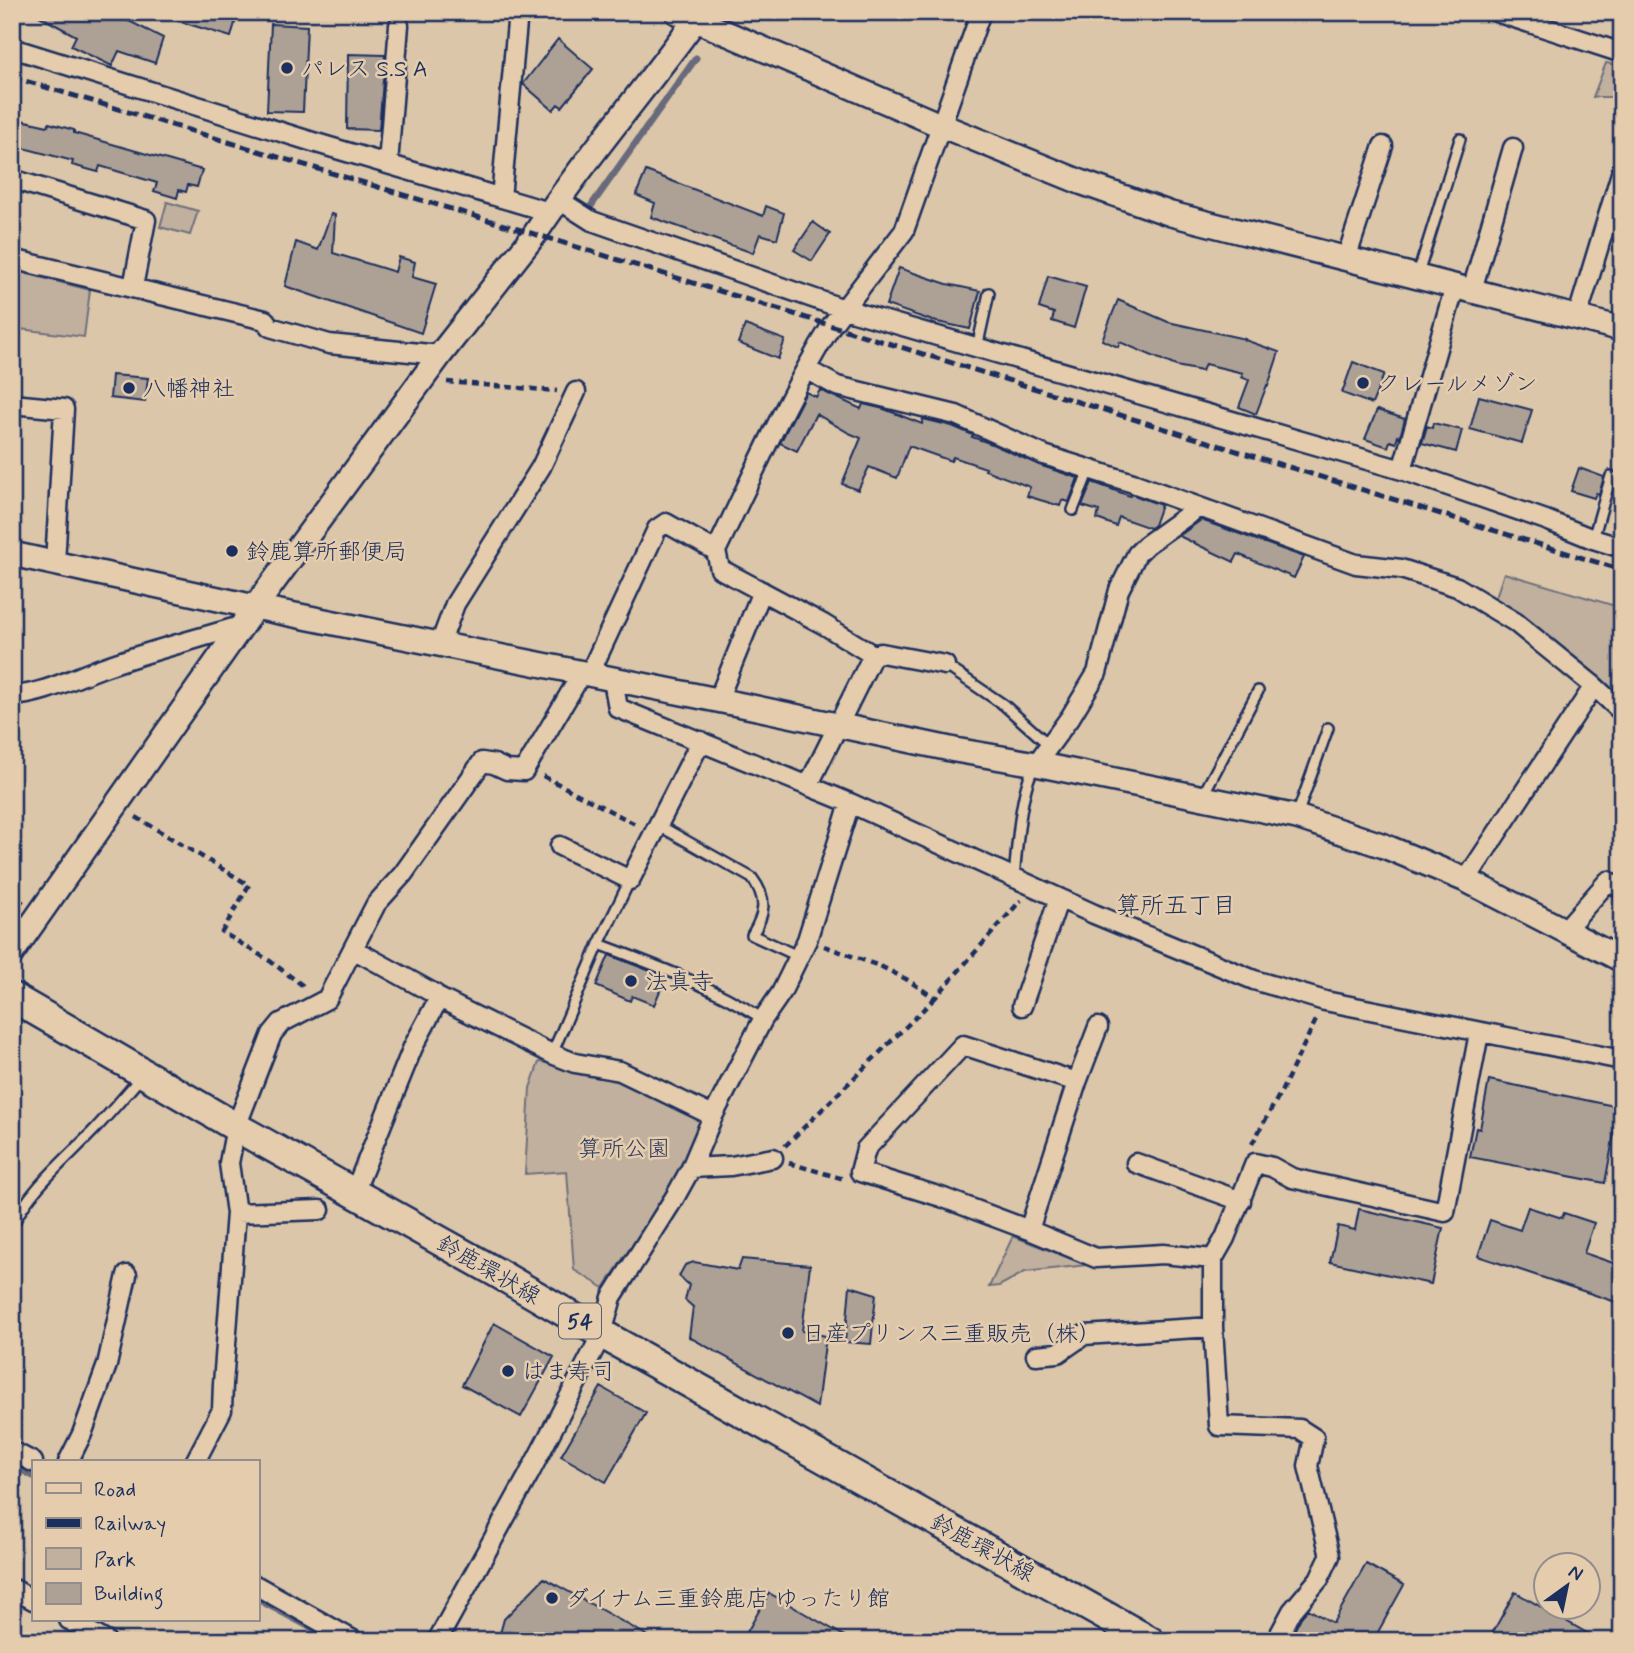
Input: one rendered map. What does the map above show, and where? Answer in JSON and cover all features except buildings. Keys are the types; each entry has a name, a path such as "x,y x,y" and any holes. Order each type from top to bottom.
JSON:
{"main road":[{"name":"鈴鹿環状線","path":"12,998 602,1334 1150,1641"}],"street":[{"path":"500,198 518,12"},
{"path":"945,666 894,655 873,654 720,569 716,551 806,369 831,326 904,231 981,12"},
{"path":"1496,12 1622,53"},
{"path":"12,953 249,616 422,379 535,234 691,15 940,125 1083,183 1171,214 1622,329"},
{"path":"388,164 399,25"},
{"path":"12,48 500,198 554,206 844,309 1402,470 1622,548"},
{"path":"1346,259 1383,146"},
{"path":"1402,470 1513,148"},
{"path":"1577,318 1622,170"},
{"path":"12,179 146,220 133,287"},
{"path":"12,259 265,320 270,327 329,344 440,355"},
{"path":"806,369 837,386 956,415 1044,455 1133,483 1356,564 1401,569 1457,587 1515,622 1622,712"},
{"path":"440,644 456,604 541,467 576,392"},
{"path":"12,404 64,409 55,563"},
{"path":"1043,755 1097,673 1119,590 1137,554 1199,507"},
{"path":"196,1460 222,1410 236,1213 229,1163 236,1127 276,1028 327,999 376,905 403,874 482,762 494,764 507,771 524,771 586,674 657,529 666,523 716,551"},
{"path":"12,554 55,563 249,616 440,644 955,750 1043,755 1202,797 1297,817 1384,846 1466,880 1622,960"},
{"path":"718,700 762,591"},
{"path":"12,696 55,687 249,616"},
{"path":"808,786 873,654"},
{"path":"613,680 618,708 850,803 1033,887 1254,980 1325,1001 1622,1060"},
{"path":"1466,880 1594,686"},
{"path":"560,846 630,880 701,741"},
{"path":"437,1641 602,1334 612,1297 675,1197 763,1019 781,993 803,948 850,803"},
{"path":"1564,931 1608,881 1622,890"},
{"path":"1022,1006 1059,898"},
{"path":"353,949 439,998 552,1054 575,1063 620,1071 713,1116"},
{"path":"354,1193 413,1047 439,998"},
{"path":"1029,1230 1077,1082 1098,1027"},
{"path":"1276,1641 1292,1611 1319,1579 1329,1556 1308,1466 1314,1438 1300,1429 1219,1426 1213,1327 1213,1259 1225,1238 1255,1163 1272,1167 1292,1178 1445,1212 1479,1032"},
{"path":"1077,1082 963,1045 866,1149 860,1172 941,1197 1096,1258 1163,1254 1213,1259"},
{"path":"691,1168 731,1166 773,1158"},
{"path":"1136,1163 1241,1201"},
{"path":"236,1213 320,1210"},
{"path":"69,1460 82,1434 107,1365 127,1275"},
{"path":"1036,1355 1058,1353 1084,1335 1213,1327"},
{"path":"12,1451 32,1461"},
{"path":"259,1587 355,1641"},
{"path":"12,1588 32,1599"},
{"path":"73,1622 106,1641"}],"lane":[{"path":"1417,276 1460,139"},
{"path":"977,348 989,293"},
{"path":"1073,510 1089,470"},
{"path":"1593,539 1611,476"},
{"path":"945,666 1004,705 1043,755 1029,776 1013,878"},
{"path":"1202,797 1258,691"},
{"path":"1297,817 1328,728"},
{"path":"656,829 752,878 763,901 761,920 752,935 803,948"},
{"path":"552,1054 599,944 630,880"},
{"path":"599,944 705,986 763,1019"},
{"path":"12,1226 31,1195 144,1074"}],"path":[{"path":"422,379 576,392"},
{"path":"527,767 656,829"},
{"path":"136,817 249,885 222,932 270,961 302,985 316,1004"},
{"path":"860,1172 849,1180 773,1158 936,998 1033,887"},
{"path":"803,948 882,967 936,998"},
{"path":"1255,1163 1250,1146 1282,1090 1325,1001"}],"green space":[{"path":"1606,63 1622,66 1622,97 1593,97"},
{"path":"167,202 198,211 190,235 160,227"},
{"path":"12,270 90,290 84,337 12,328"},
{"path":"1504,573 1622,608 1622,701 1526,620 1495,600"},
{"name":"算所公園","path":"539,1062 620,1076 704,1119 706,1125 656,1212 604,1288 574,1270 567,1171 525,1174 530,1088"},
{"path":"1013,1236 1087,1265 1025,1272 999,1286 989,1287"}],"waterway":[{"path":"591,206 696,58"},
{"path":"12,1465 32,1475"},
{"path":"259,1600 336,1641"}],"railway":[{"path":"12,77 551,239 1622,570"}],"place":[{"name":"パレス S.S A","path":"287,68"},
{"name":"クレールメゾン","path":"1363,383"},
{"name":"八幡神社","path":"129,388"},
{"name":"鈴鹿算所郵便局","path":"232,551"},
{"name":"法真寺","path":"631,981"},
{"name":"日産プリンス三重販売（株）","path":"788,1333"},
{"name":"はま寿司","path":"508,1371"},
{"name":"ダイナム三重鈴鹿店 ゆったり館","path":"552,1598"}],"district":[{"name":"算所五丁目","path":"1176,905"}]}
